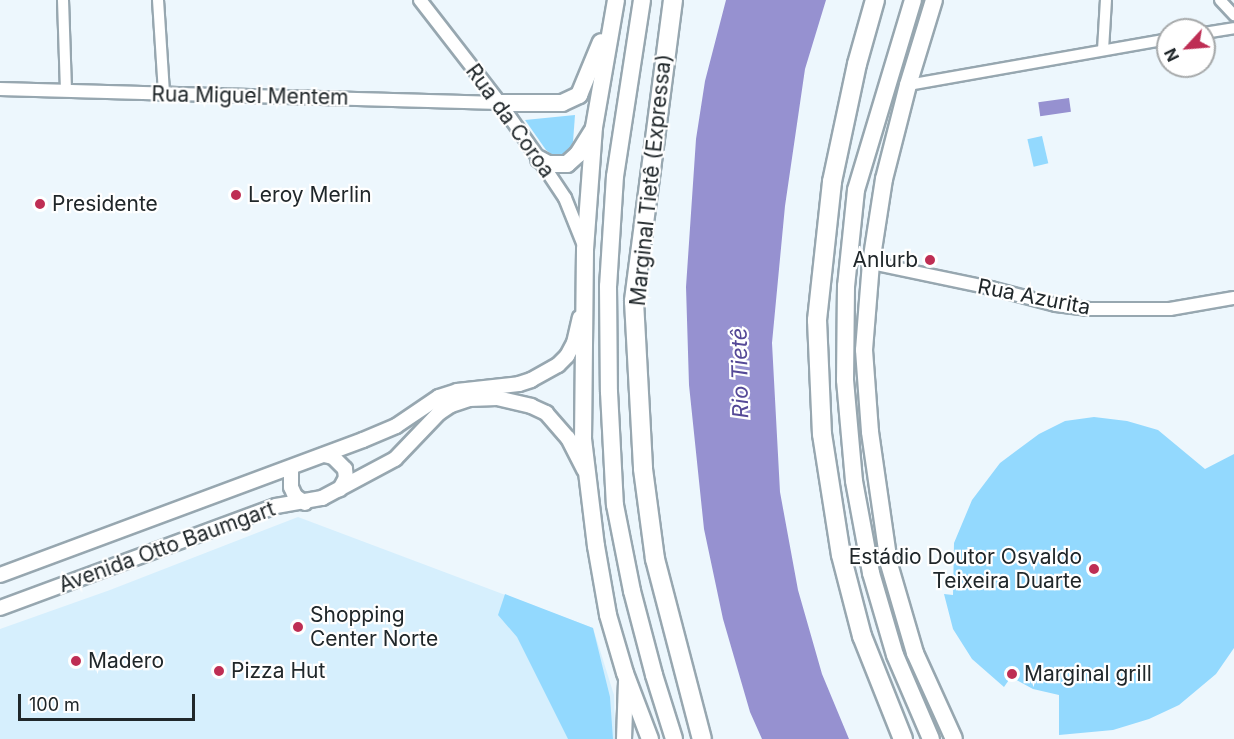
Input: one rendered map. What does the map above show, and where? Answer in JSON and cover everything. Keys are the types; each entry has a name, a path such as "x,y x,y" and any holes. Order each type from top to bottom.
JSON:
{"highway":[{"path":"642,0 615,176 608,286 609,392 615,505 632,591 674,739"},
{"name":"Marginal Tietê (Expressa)","path":"673,0 634,301 643,469 655,559 702,739"},
{"path":"875,0 857,64 832,182 817,320 822,434 842,555 862,636 903,739"},
{"path":"914,0 856,190 846,286 845,380 854,481 871,573 896,655 931,739"},
{"path":"934,0 908,85 884,179 871,263 864,350 870,432 889,564 901,612 915,653 954,739"},
{"path":"500,103 562,103 579,95 616,1"},
{"path":"616,1 594,127 585,250 584,439 605,599 625,673 650,739"},
{"path":"539,159 554,165 570,162 582,149 594,127"}],"main road":[{"name":"Avenida Otto Baumgart","path":"0,574 291,468 396,426 439,397 456,391 519,384 558,365 574,343 584,301"},
{"name":"Avenida Otto Baumgart","path":"0,608 276,506 305,503 340,489 395,459 439,413 451,405 469,399 497,398 531,406 546,413 568,438 588,478"},
{"path":"324,455 333,457 345,470 346,478 340,489"},
{"path":"291,468 291,487 295,496 305,503"},
{"path":"624,739 625,673"}],"street":[{"path":"63,0 66,90"},
{"path":"158,0 164,94"},
{"name":"Rua da Coroa","path":"420,0 500,103 565,198 585,250"},
{"path":"1103,50 1106,0"},
{"path":"1220,0 1234,15"},
{"path":"1216,31 1234,28"},
{"path":"908,85 1156,41"},
{"name":"Rua Miguel Mentem","path":"0,89 500,103"},
{"name":"Rua Azurita","path":"871,263 991,288 1056,305 1089,309 1170,309 1234,298"}],"shaded area":[{"path":"575,115 573,142 566,157 557,158 546,150 525,120"},
{"path":"1042,136 1048,163 1034,167 1027,139"},
{"name":"Estádio Doutor Osvaldo Teixeira Duarte","path":"1094,417 1127,421 1158,430 1205,469 1234,454 1234,648 1216,674 1179,705 1149,719 1113,730 1059,735 1059,695 1033,689 1011,677 1004,687 972,659 953,629 944,594 953,595 954,543 972,500 1000,463 1039,434 1065,421"},
{"name":"Shopping Center Norte","path":"298,517 593,628 614,695 615,739 0,739 0,629 110,590"},
{"path":"505,594 593,628 610,697 613,739 568,739 517,637 498,615"}],"water":[{"name":"Rio Tietê","path":"726,0 826,0 805,69 785,206 772,343 780,492 798,590 822,674 849,739 762,739 750,712 723,619 704,529 689,385 686,287 696,139 705,81"},
{"path":"1069,98 1071,112 1040,116 1038,102"}],"place":[{"name":"Leroy Merlin","path":"236,195"},
{"name":"Presidente","path":"40,204"},
{"name":"Anlurb","path":"930,260"},
{"name":"Estádio Doutor Osvaldo Teixeira Duarte","path":"1094,569"},
{"name":"Shopping Center Norte","path":"298,627"},
{"name":"Madero","path":"76,661"},
{"name":"Pizza Hut","path":"219,671"},
{"name":"Marginal grill","path":"1012,674"}]}
